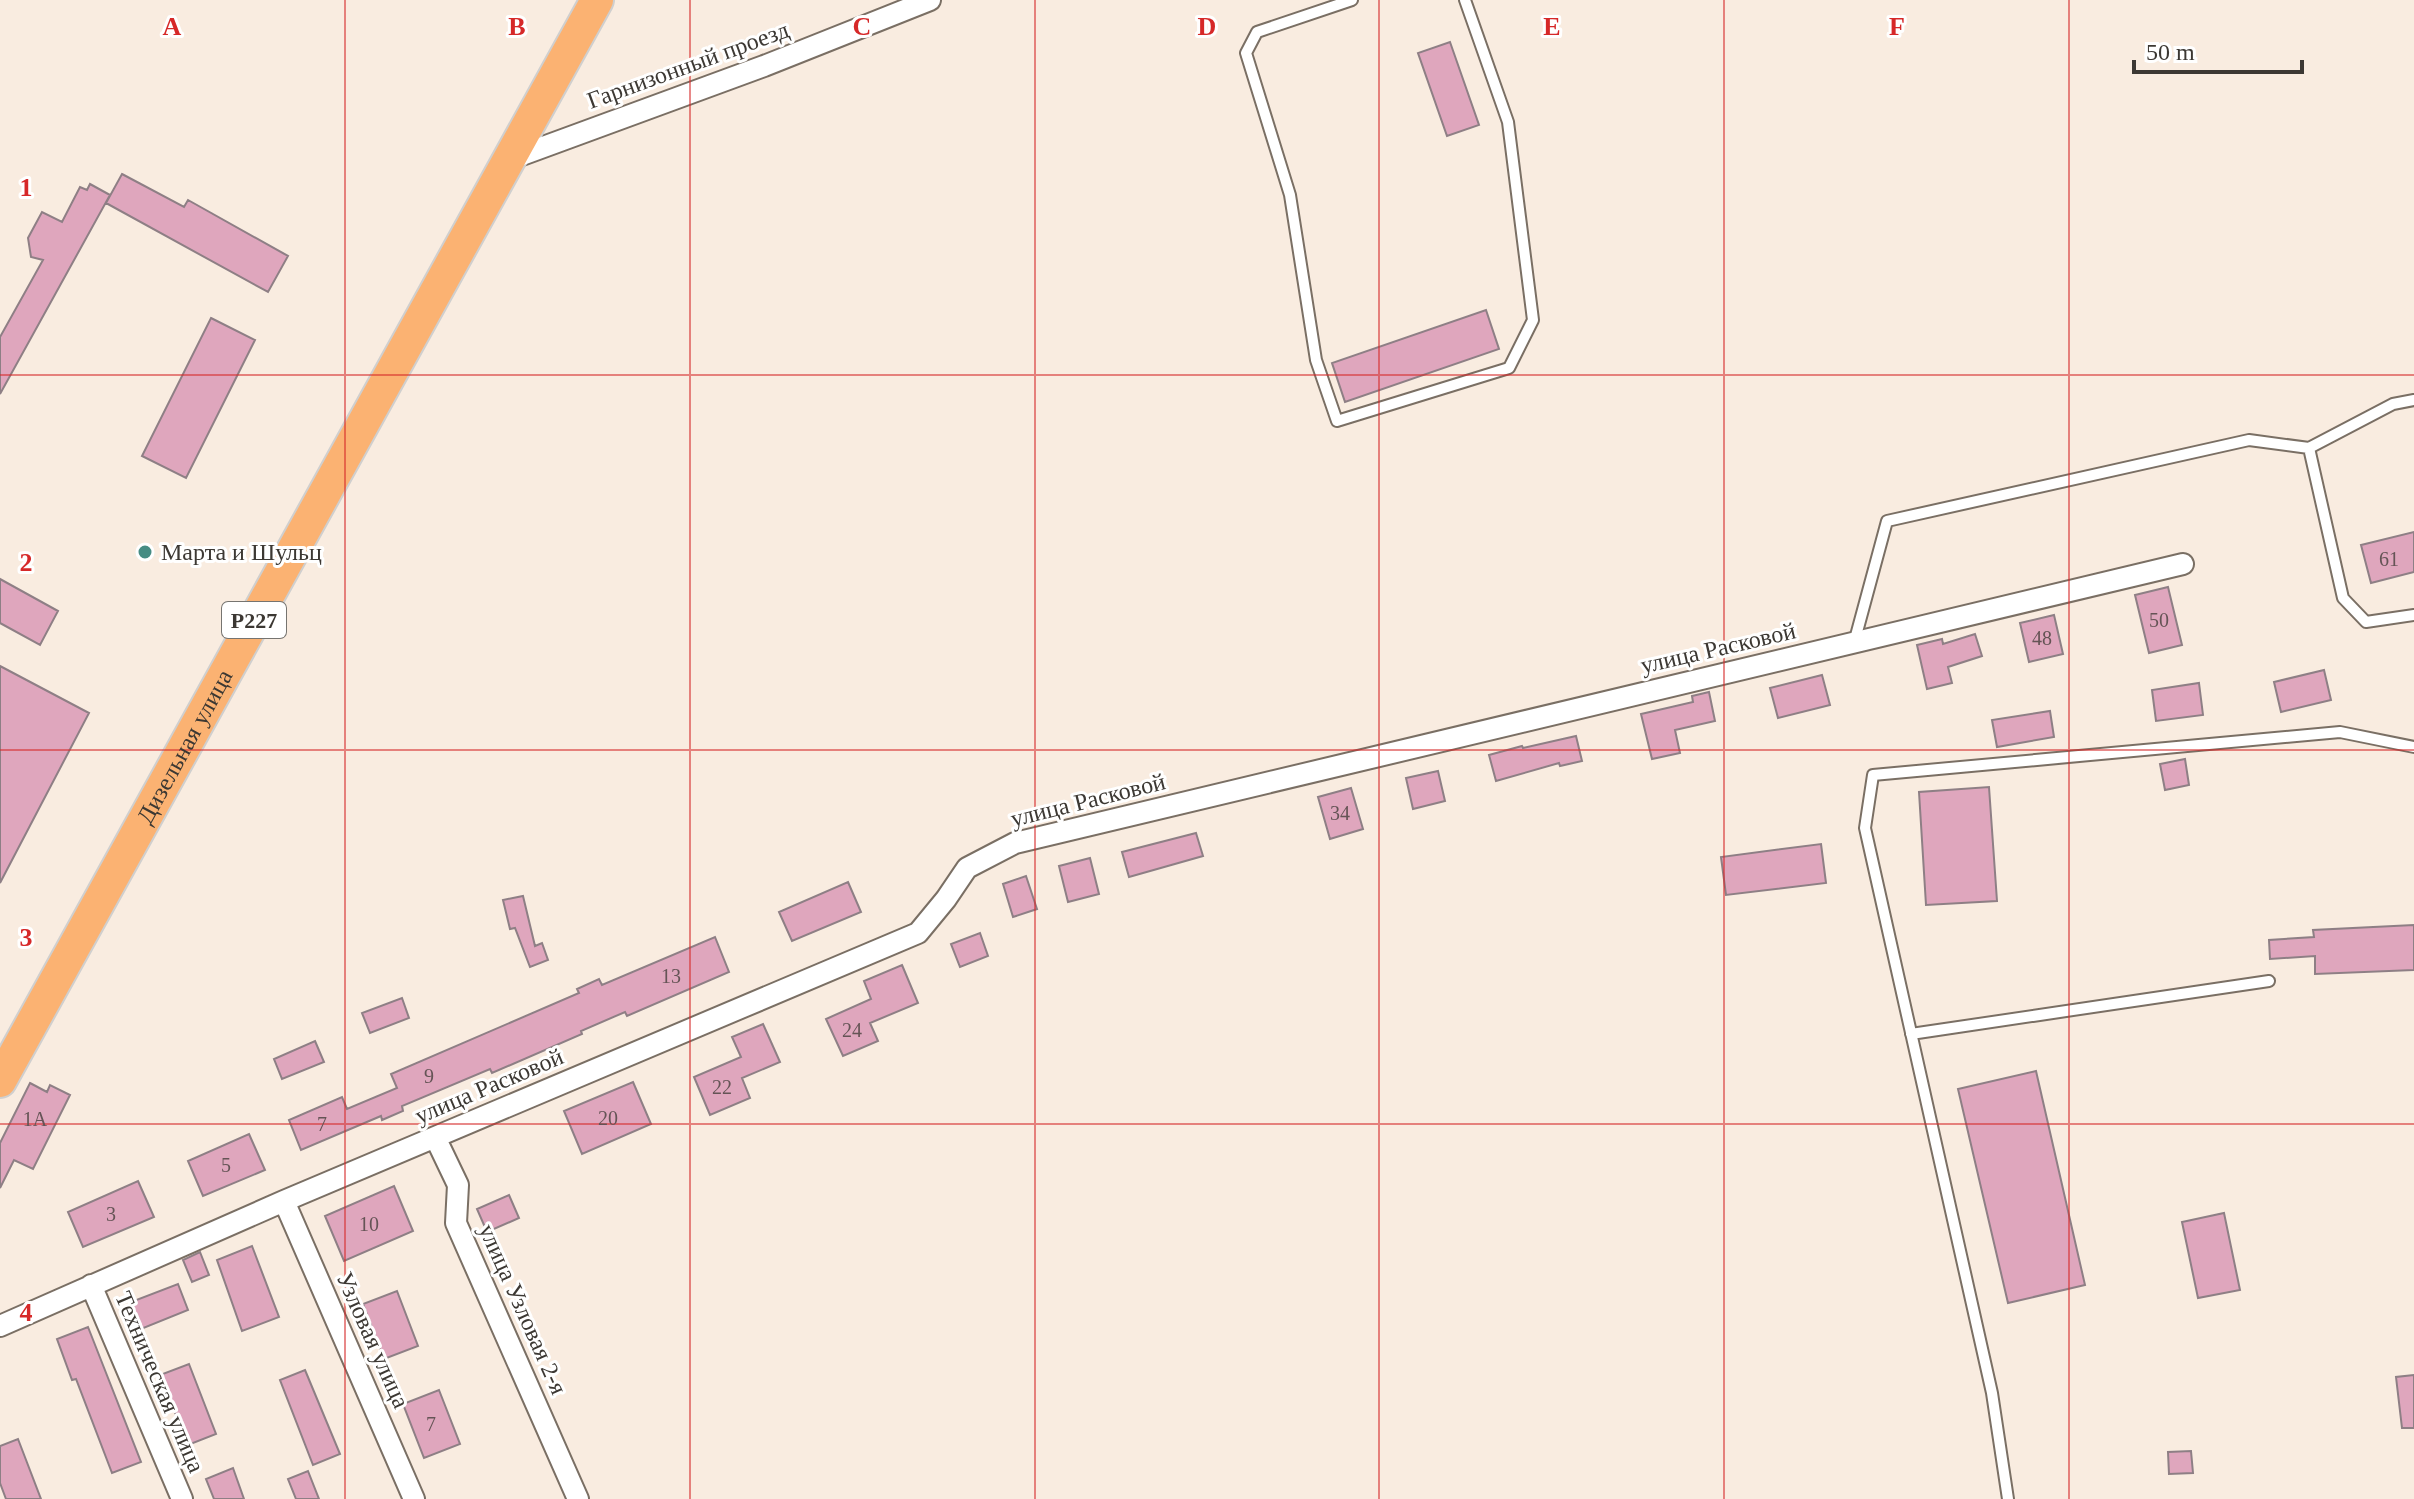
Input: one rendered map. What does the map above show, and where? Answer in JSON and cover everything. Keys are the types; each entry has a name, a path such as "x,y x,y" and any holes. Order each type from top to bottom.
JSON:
{"main road":[{"name":"Р227","path":"508,160 597,0"},
{"name":"Дизельная улица","path":"0,1081 508,160"}],"street":[{"name":"Гарнизонный проезд","path":"508,160 764,66 930,0"},
{"name":"улица Расковой","path":"0,1326 284,1201 918,933 967,868 1015,843 2183,564"},
{"name":"улица Узловая 2-я","path":"435,1137 458,1185 456,1223 578,1499"},
{"name":"Узловая улица","path":"284,1201 414,1499"},
{"name":"Техническая улица","path":"91,1285 182,1499"}],"lane":[{"path":"1352,0 1257,32 1246,53 1290,195 1316,360 1337,421 1509,368 1533,320 1508,122 1465,0"},
{"path":"1854,643 1887,521 2249,440 2309,448 2393,404 2414,400"},
{"path":"2309,448 2343,598 2366,622 2414,615"},
{"path":"2008,1499 1992,1393 1865,828 1873,775 2340,732 2414,747"},
{"path":"1911,1034 2269,981"}],"building":[{"path":"1450,42 1479,125 1447,136 1418,53"},
{"path":"122,174 184,207 188,200 288,256 268,292 106,203"},
{"path":"90,184 110,195 0,394 0,337 43,260 31,257 28,238 42,212 62,222 80,187 87,190"},
{"path":"1486,310 1499,349 1345,402 1332,363"},
{"path":"211,318 255,340 186,478 142,456"},
{"path":"2414,532 2414,572 2371,583 2361,545"},
{"path":"0,579 58,611 40,645 0,623"},
{"path":"2168,587 2182,645 2149,653 2135,595"},
{"path":"2054,615 2063,654 2029,662 2020,623"},
{"path":"1975,634 1982,656 1948,667 1952,683 1927,689 1917,645 1942,639 1943,644"},
{"path":"0,666 89,713 0,883"},
{"path":"2324,670 2331,700 2281,712 2274,682"},
{"path":"1822,675 1830,705 1778,718 1770,688"},
{"path":"2199,683 2203,715 2156,721 2152,690"},
{"path":"1709,692 1715,721 1675,730 1680,753 1652,759 1641,714 1693,702 1692,696"},
{"path":"2050,711 2054,737 1997,747 1992,720"},
{"path":"1576,736 1582,761 1560,766 1559,763 1496,781 1489,755"},
{"path":"2185,759 2189,785 2165,790 2160,764"},
{"path":"1438,771 1445,801 1413,809 1406,778"},
{"path":"1989,787 1997,901 1926,905 1919,792"},
{"path":"1351,788 1363,829 1330,839 1318,797"},
{"path":"1196,833 1203,856 1129,877 1122,852"},
{"path":"1821,844 1826,883 1726,895 1721,857"},
{"path":"1090,858 1099,894 1068,902 1059,866"},
{"path":"1026,876 1037,909 1013,917 1003,884"},
{"path":"848,882 861,912 792,941 779,912"},
{"path":"523,896 535,946 542,943 548,960 530,967 515,928 510,929 503,900"},
{"path":"2414,925 2414,970 2315,974 2315,956 2270,959 2269,940 2314,937 2313,930"},
{"path":"980,933 988,956 960,967 951,944"},
{"path":"715,937 729,972 627,1016 625,1012 492,1073 490,1069 402,1106 403,1111 382,1120 381,1116 301,1150 289,1120 342,1097 347,1109 397,1088 391,1074 579,993 577,989 599,979 602,985"},
{"path":"902,965 918,1003 870,1023 878,1041 843,1056 826,1019 871,999 864,981"},
{"path":"402,998 409,1018 370,1033 362,1013"},
{"path":"763,1024 780,1062 742,1078 750,1098 710,1115 694,1077 741,1057 732,1037"},
{"path":"315,1041 324,1062 282,1079 274,1059"},
{"path":"2036,1071 2085,1285 2008,1303 1958,1089"},
{"path":"633,1082 651,1124 582,1154 564,1111"},
{"path":"30,1083 47,1092 50,1085 70,1095 33,1169 14,1160 0,1188 0,1143"},
{"path":"249,1134 265,1170 203,1196 188,1161"},
{"path":"138,1181 154,1217 83,1247 68,1212"},
{"path":"394,1186 413,1231 344,1261 325,1216"},
{"path":"509,1195 519,1218 487,1232 477,1209"},
{"path":"2224,1213 2240,1290 2198,1298 2182,1222"},
{"path":"252,1246 279,1317 242,1331 217,1260"},
{"path":"200,1252 209,1275 192,1282 183,1260"},
{"path":"178,1284 188,1310 141,1329 131,1302"},
{"path":"397,1291 418,1346 384,1359 363,1304"},
{"path":"88,1327 141,1462 112,1473 57,1339"},
{"path":"189,1364 216,1434 188,1445 160,1375"},
{"path":"305,1370 340,1454 313,1465 280,1380"},
{"path":"2414,1375 2414,1428 2402,1428 2396,1377"},
{"path":"439,1390 460,1444 424,1458 403,1404"},
{"path":"18,1439 41,1499 6,1499 0,1483 0,1446"},
{"path":"2191,1451 2193,1473 2169,1474 2168,1452"},
{"path":"233,1468 244,1499 214,1499 206,1479"},
{"path":"308,1471 319,1499 296,1499 288,1479"}],"place":[{"name":"Марта и Шульц","path":"145,552"}]}
